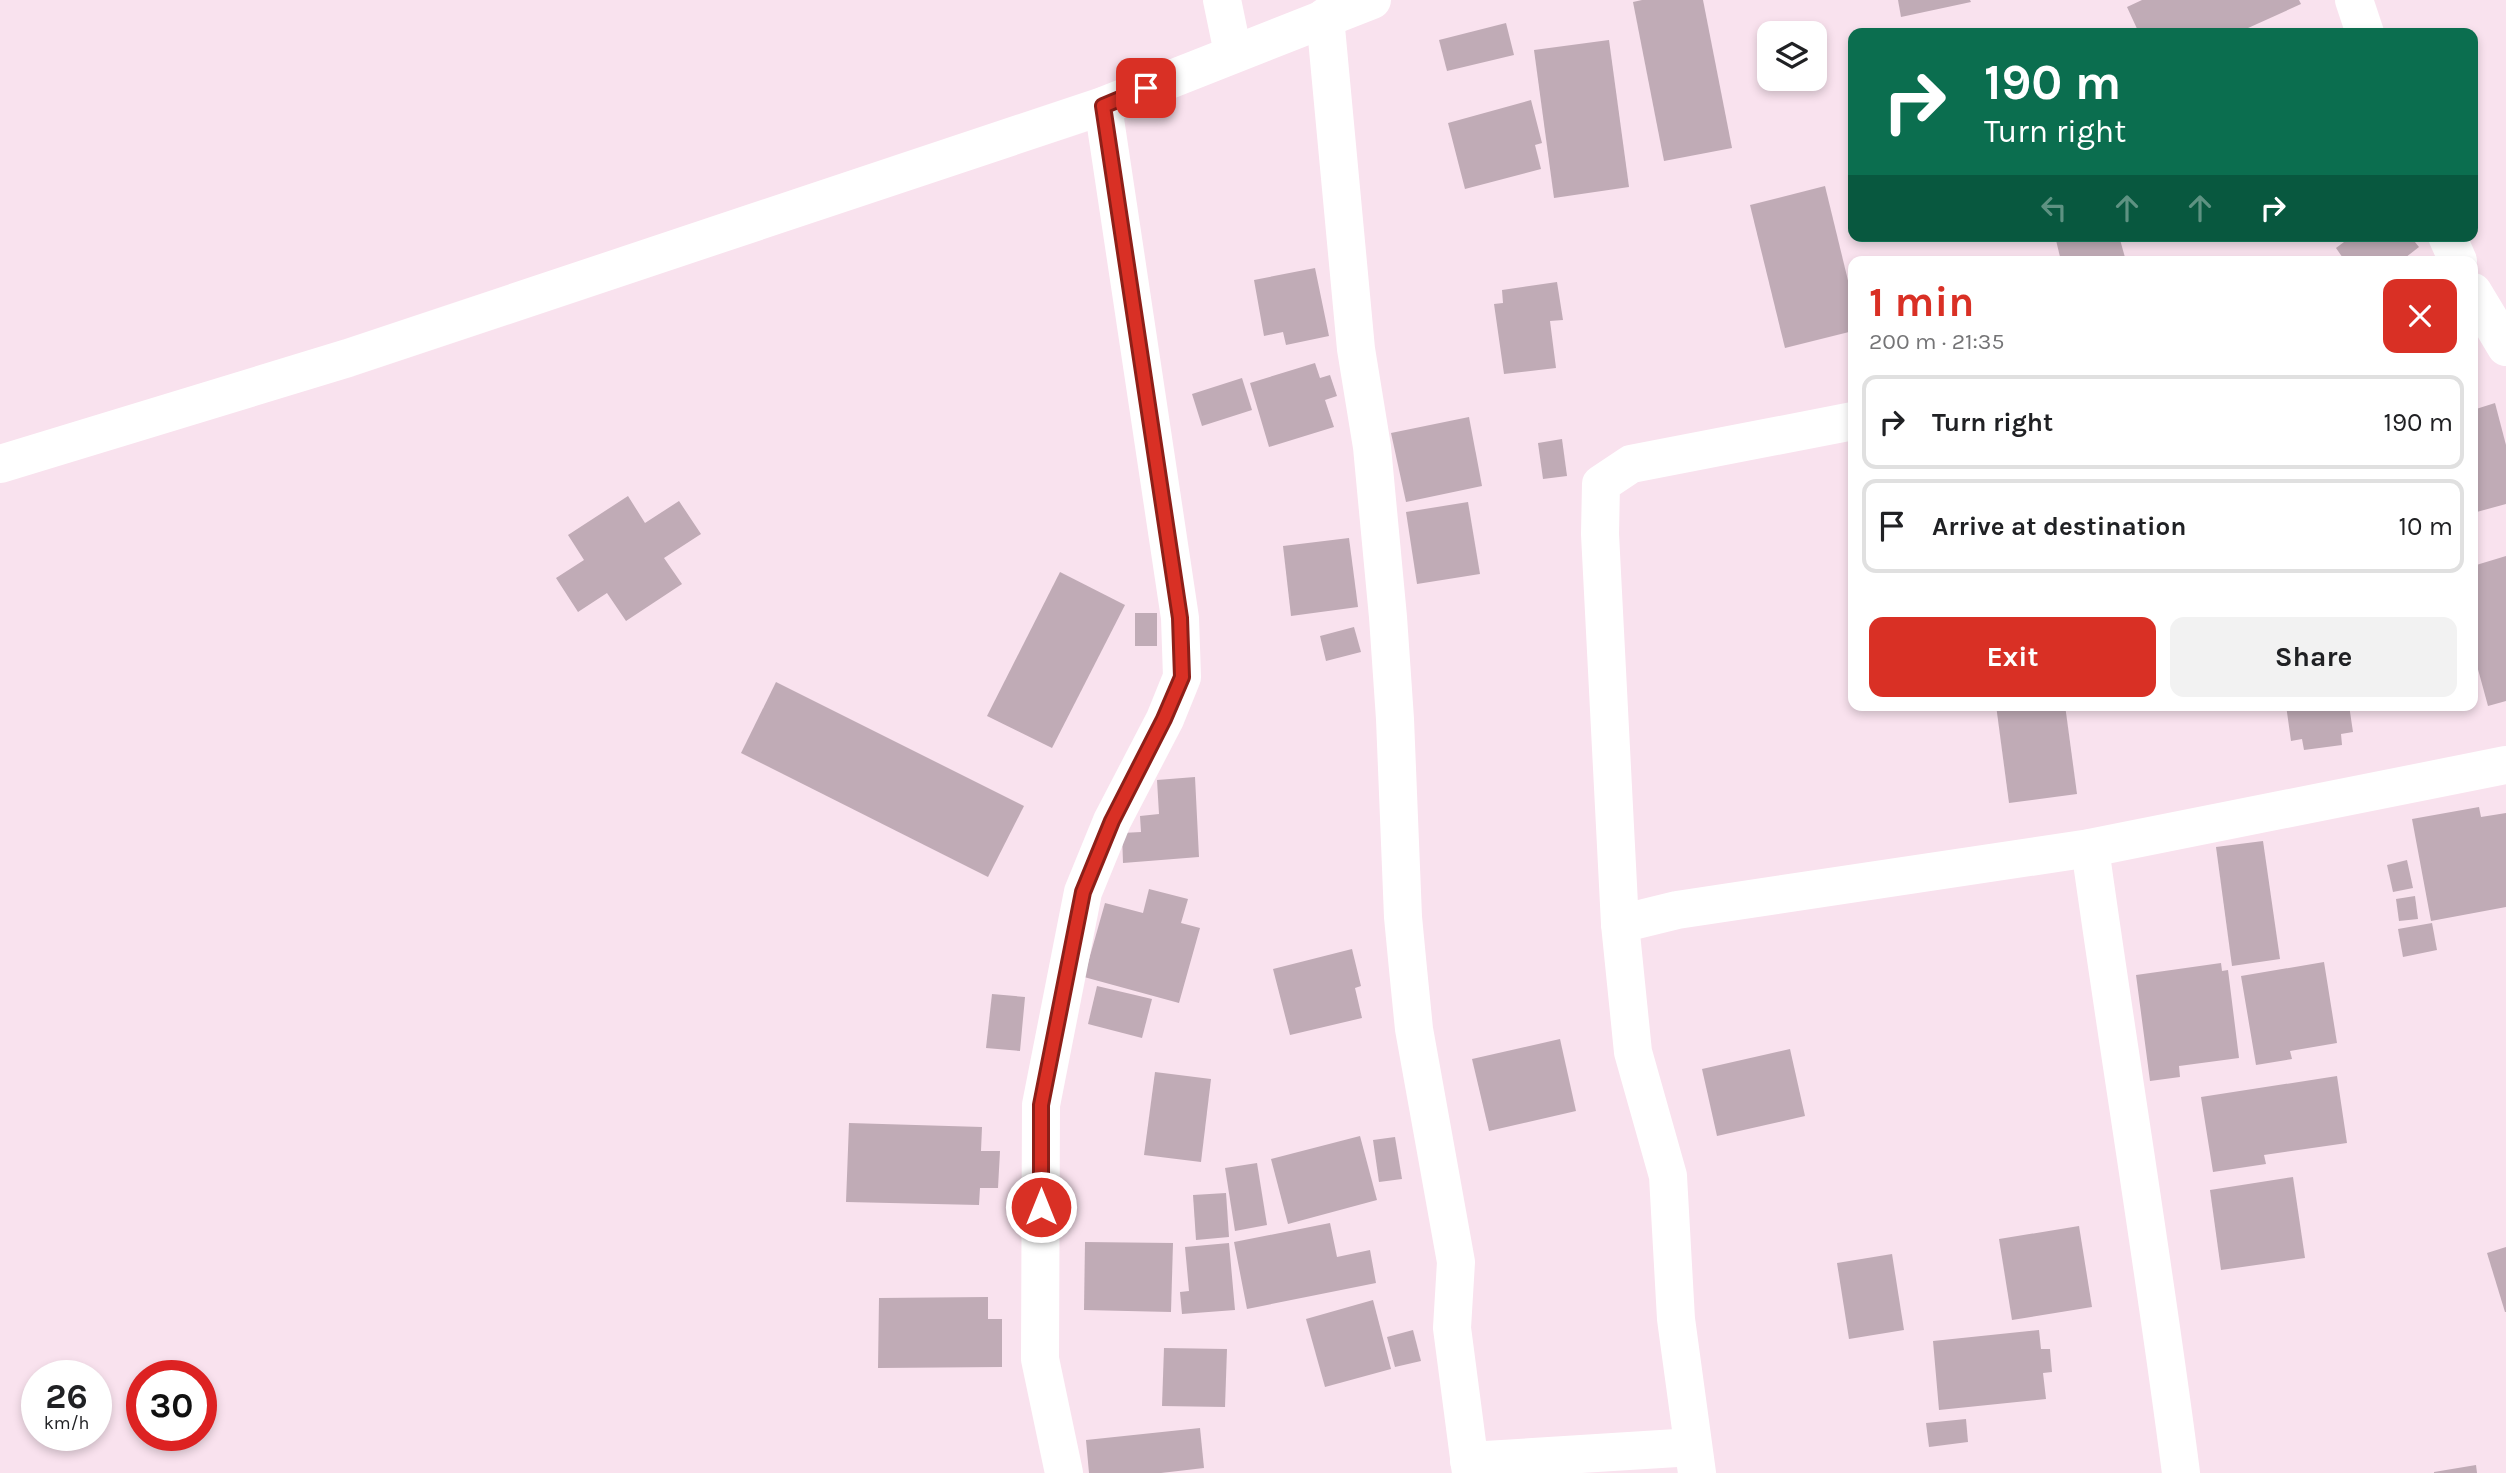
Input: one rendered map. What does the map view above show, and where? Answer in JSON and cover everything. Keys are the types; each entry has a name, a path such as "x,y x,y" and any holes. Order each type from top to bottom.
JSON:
{"street":[{"path":"1222,0 1233,53"},
{"path":"0,464 348,358 1103,106 1372,0"},
{"path":"2354,0 2363,28"},
{"path":"1325,17 1356,349 1372,447 1388,617 1403,917 1409,981 1414,1029 1456,1262 1452,1328 1470,1467 1695,1460 1676,1319 1668,1176 1633,1052 1620,924 1600,534 1601,484 1631,464 1848,422"},
{"path":"1064,1473 1040,1359 1041,1105 1083,892 1112,821 1164,719 1182,677 1180,618 1103,106"},
{"path":"2478,300 2506,347"},
{"path":"1620,924 1677,910 2090,848 2506,765"},
{"path":"2090,848 2181,1473"}],"building":[{"path":"1703,0 1732,148 1664,161 1633,2"},
{"path":"1898,0 1970,0 1971,2 1901,17"},
{"path":"2142,0 2299,0 2301,4 2248,28 2137,28 2127,7"},
{"path":"1506,23 1514,55 1447,71 1439,40"},
{"path":"1609,40 1629,187 1554,198 1534,50"},
{"path":"1531,100 1542,143 1535,145 1541,169 1465,189 1448,123"},
{"path":"1825,186 1848,280 1848,332 1785,348 1750,205"},
{"path":"2056,242 2121,242 2125,256 2060,256"},
{"path":"2344,242 2415,242 2419,247 2407,256 2342,256 2336,248"},
{"path":"1315,268 1329,336 1286,345 1283,332 1264,336 1254,280"},
{"path":"1557,282 1563,320 1550,321 1556,368 1504,374 1494,304 1503,303 1502,290"},
{"path":"1315,363 1320,378 1330,375 1337,396 1325,400 1334,427 1269,447 1250,383"},
{"path":"1242,378 1252,410 1202,426 1192,394"},
{"path":"2495,403 2506,445 2506,504 2478,512 2478,408"},
{"path":"1469,417 1482,486 1406,502 1391,433"},
{"path":"1562,439 1567,476 1543,479 1538,443"},
{"path":"628,496 645,523 679,501 701,534 664,558 682,584 626,621 607,593 578,612 556,578 584,560 568,535"},
{"path":"1468,502 1480,574 1417,584 1406,512"},
{"path":"1349,538 1358,607 1291,616 1283,546"},
{"path":"2506,556 2506,701 2488,706 2478,669 2478,564"},
{"path":"1060,572 1125,605 1052,748 987,716"},
{"path":"1135,613 1157,613 1157,646 1135,646"},
{"path":"1354,627 1361,652 1326,661 1320,636"},
{"path":"776,682 1024,806 988,877 741,753"},
{"path":"1997,711 2066,711 2077,794 2009,803"},
{"path":"2287,711 2350,711 2353,732 2341,734 2342,745 2304,750 2302,739 2291,741"},
{"path":"1195,777 1199,857 1123,863 1122,833 1141,832 1140,816 1159,814 1157,780"},
{"path":"2479,807 2481,817 2506,813 2506,907 2431,921 2412,819"},
{"path":"2263,841 2280,959 2232,966 2216,847"},
{"path":"2407,860 2413,888 2393,892 2387,865"},
{"path":"1149,889 1188,899 1181,923 1200,928 1179,1003 1084,977 1105,903 1143,913"},
{"path":"2415,896 2418,919 2399,921 2396,899"},
{"path":"2432,923 2437,950 2403,957 2398,929"},
{"path":"1352,949 1361,986 1355,988 1362,1018 1290,1035 1273,969"},
{"path":"2324,962 2337,1043 2290,1051 2292,1059 2256,1065 2241,976"},
{"path":"2221,963 2222,971 2228,970 2239,1058 2179,1066 2180,1077 2150,1081 2136,975"},
{"path":"1097,986 1152,999 1142,1038 1088,1024"},
{"path":"992,994 1025,997 1020,1051 986,1048"},
{"path":"1560,1039 1576,1111 1489,1131 1472,1059"},
{"path":"1790,1049 1805,1116 1717,1136 1702,1069"},
{"path":"1155,1072 1211,1079 1201,1162 1144,1155"},
{"path":"2337,1076 2347,1143 2264,1155 2266,1164 2213,1172 2201,1097"},
{"path":"849,1123 982,1127 981,1151 1000,1151 998,1188 980,1188 979,1205 846,1202"},
{"path":"1360,1136 1377,1200 1288,1224 1271,1159"},
{"path":"1395,1137 1402,1179 1379,1182 1373,1140"},
{"path":"1257,1163 1267,1225 1235,1231 1225,1168"},
{"path":"2293,1177 2305,1258 2221,1270 2210,1190"},
{"path":"1226,1193 1229,1237 1196,1240 1193,1195"},
{"path":"1330,1223 1337,1257 1370,1250 1376,1283 1247,1309 1234,1242"},
{"path":"2079,1226 2092,1307 2012,1320 1999,1239"},
{"path":"1085,1242 1173,1243 1171,1312 1084,1310"},
{"path":"1229,1243 1235,1310 1182,1314 1180,1292 1189,1291 1185,1247"},
{"path":"2506,1247 2506,1312 2505,1312 2487,1253"},
{"path":"1892,1254 1904,1330 1849,1339 1837,1263"},
{"path":"988,1297 988,1319 1002,1319 1002,1367 878,1368 879,1298"},
{"path":"1373,1300 1391,1369 1325,1387 1306,1319"},
{"path":"1413,1330 1421,1361 1395,1367 1387,1337"},
{"path":"2039,1330 2041,1349 2050,1349 2052,1372 2043,1373 2046,1399 1939,1410 1933,1341"},
{"path":"1164,1348 1227,1349 1225,1407 1162,1406"},
{"path":"1966,1419 1968,1442 1929,1447 1926,1423"},
{"path":"1200,1428 1204,1468 1161,1473 1089,1473 1086,1440"},
{"path":"2476,1465 2477,1473 2434,1473 2434,1472"}],"route":[{"path":"1041,1207 1041,1105 1083,892 1112,821 1164,719 1182,677 1180,618 1103,106 1146,88"}]}
